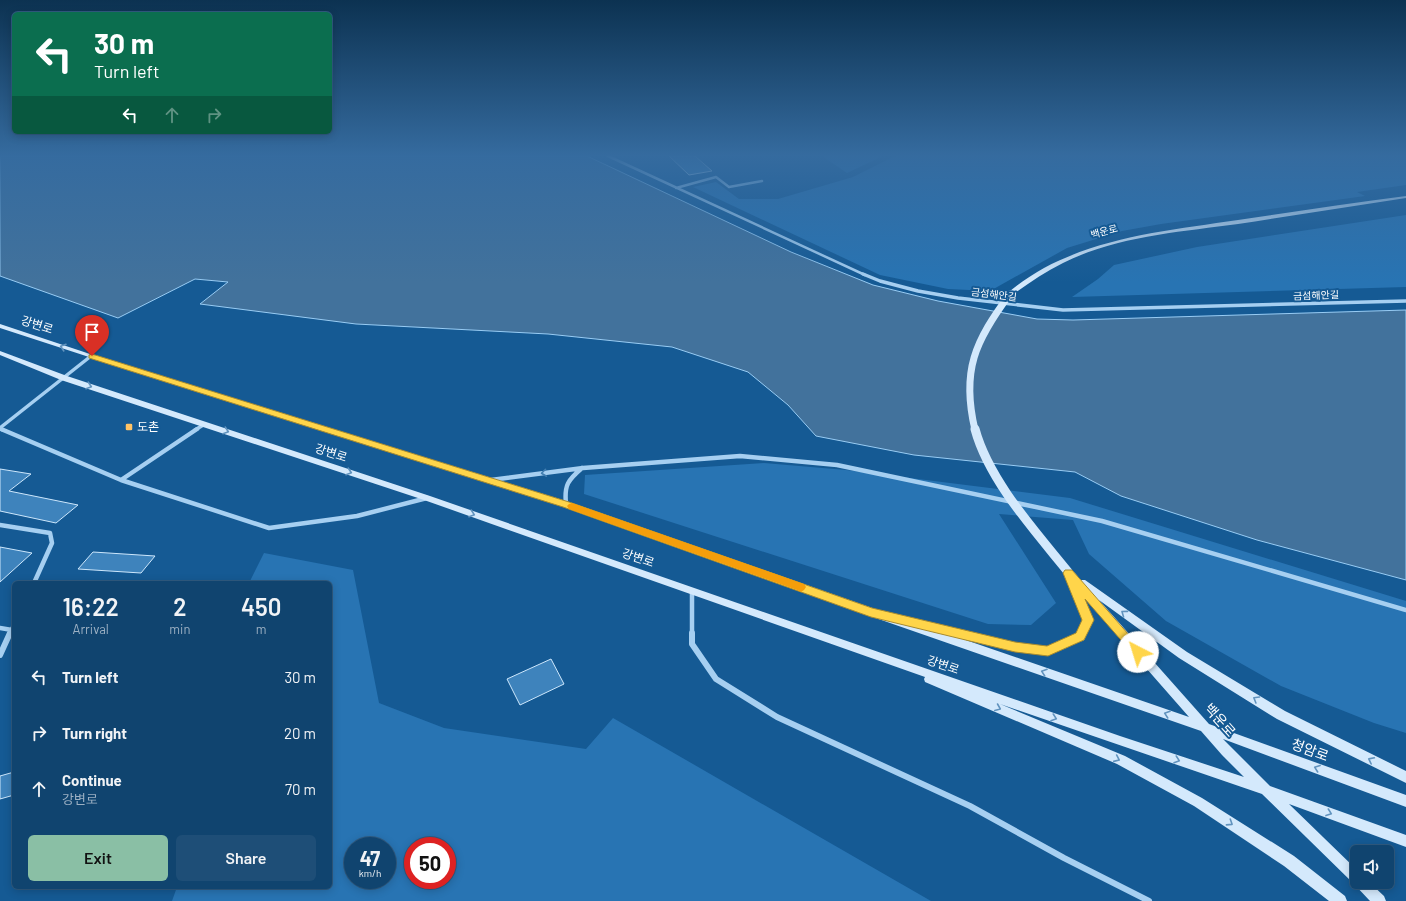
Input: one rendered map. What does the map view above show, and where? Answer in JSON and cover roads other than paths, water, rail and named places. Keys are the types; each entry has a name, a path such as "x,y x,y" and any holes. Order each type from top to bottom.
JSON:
{"main road":[{"name":"백운로","path":"1350,872 1204,727 1069,573 1000,484 986,458 971,419 969,377 972,362 983,334 1010,294 1026,281 1055,263 1104,244 1166,232 1399,198"},
{"name":"강변로","path":"0,326 566,504 871,612 1204,727"},
{"name":"강변로","path":"0,353 64,378 427,498 1266,790"},
{"path":"871,612 1015,647 1048,651 1080,637 1088,620 1069,573"},
{"path":"1069,573 1149,632 1282,715 1406,777"},
{"path":"859,649 1121,760 1198,802 1289,861 1340,901"},
{"name":"청암로","path":"1204,727 1406,801"},
{"path":"1266,790 1406,841"},
{"path":"1367,889 1380,901"}],"street":[{"name":"금섬해안길","path":"697,198 880,281 918,291 958,298 1063,310 1406,301"},
{"path":"92,356 0,428 121,480 269,528 357,516 427,498"},
{"path":"121,480 205,424"},
{"path":"489,480 582,468 740,456 837,465 1102,521 1406,610"},
{"path":"566,504 564,490 569,479 582,468"},
{"path":"0,525 50,533 52,543 35,581"},
{"path":"692,591 692,644 716,679 777,717 970,806 1064,858 1149,901"},
{"path":"0,628 12,627"},
{"path":"0,654 12,629"}],"place":[{"name":"도촌","path":"129,427"}]}
